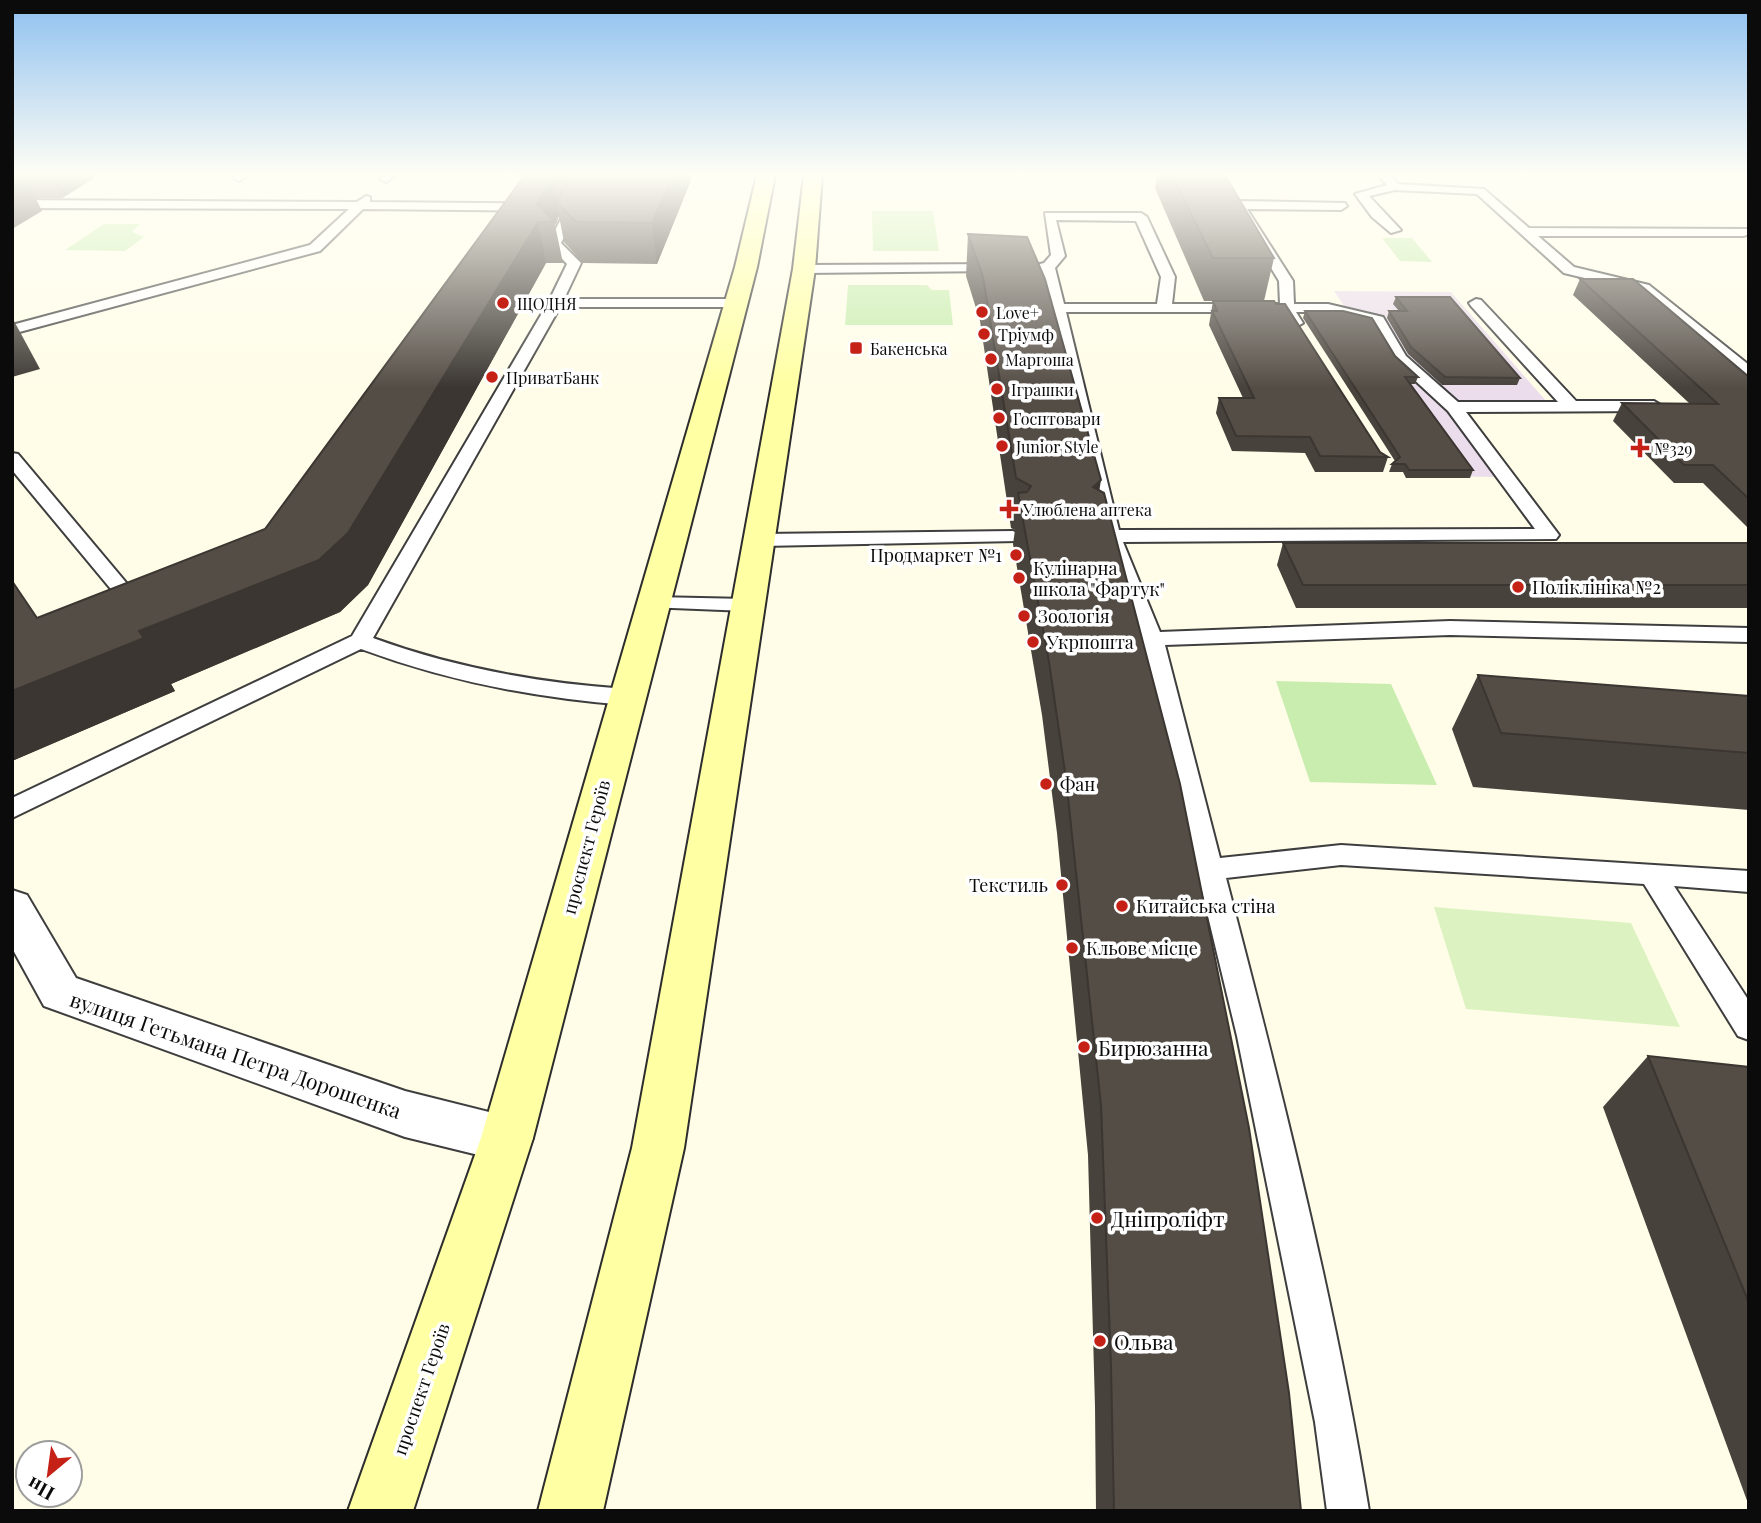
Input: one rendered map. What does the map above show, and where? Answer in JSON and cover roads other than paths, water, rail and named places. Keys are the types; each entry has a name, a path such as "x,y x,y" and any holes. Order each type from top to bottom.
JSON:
{"main road":[{"name":"проспект Героїв","path":"380,1511 507,1138 749,246"},
{"path":"570,1511 658,1148 806,246"}],"street":[{"name":"вулиця Гетьмана Петра Дорошенка","path":"12,907 60,992 405,1114 507,1138"}],"lane":[{"path":"12,330 317,246"},
{"path":"12,809 360,641 555,303 574,263 556,246"},
{"path":"804,269 1048,267 1058,256 1056,246"},
{"path":"1154,246 1168,277 1164,308"},
{"path":"1264,246 1286,281 1287,310 1305,338"},
{"path":"1540,246 1569,270 1644,288 1738,366 1749,370"},
{"path":"1048,267 1103,537 1152,639 1252,1036 1332,1408 1348,1511"},
{"path":"555,303 736,303"},
{"path":"1476,303 1571,406"},
{"path":"1058,308 1328,308 1378,320 1400,359 1454,407 1549,535 1103,537"},
{"path":"1454,407 1673,406"},
{"path":"12,458 127,596"},
{"path":"759,540 1013,537"},
{"path":"654,603 747,605"},
{"path":"1152,639 1450,628 1749,635"},
{"path":"360,641 404,659 558,694 626,697"},
{"path":"1210,869 1341,855 1749,882"},
{"path":"1653,874 1749,1027"}],"place":[{"name":"ЩОДНЯ","path":"503,303"},
{"name":"Love+","path":"982,312"},
{"name":"Тріумф","path":"984,334"},
{"name":"Бакенська","path":"856,348"},
{"name":"Маргоша","path":"991,359"},
{"name":"ПриватБанк","path":"492,377"},
{"name":"Іграшки","path":"997,389"},
{"name":"Госптовари","path":"999,418"},
{"name":"Junior Style","path":"1002,446"},
{"name":"№329","path":"1640,448"},
{"name":"Улюблена аптека","path":"1009,509"},
{"name":"Продмаркет №1","path":"1016,555"},
{"name":"Кулінарна школа \"Фартук\"","path":"1019,578"},
{"name":"Поліклініка №2","path":"1518,587"},
{"name":"Зоологія","path":"1024,616"},
{"name":"Укрпошта","path":"1033,642"},
{"name":"Фан","path":"1046,784"},
{"name":"Текстиль","path":"1062,885"},
{"name":"Китайська стіна","path":"1122,906"},
{"name":"Кльове місце","path":"1072,948"},
{"name":"Бирюзанна","path":"1084,1047"},
{"name":"Дніпроліфт","path":"1097,1218"},
{"name":"Ольва","path":"1100,1341"}]}
